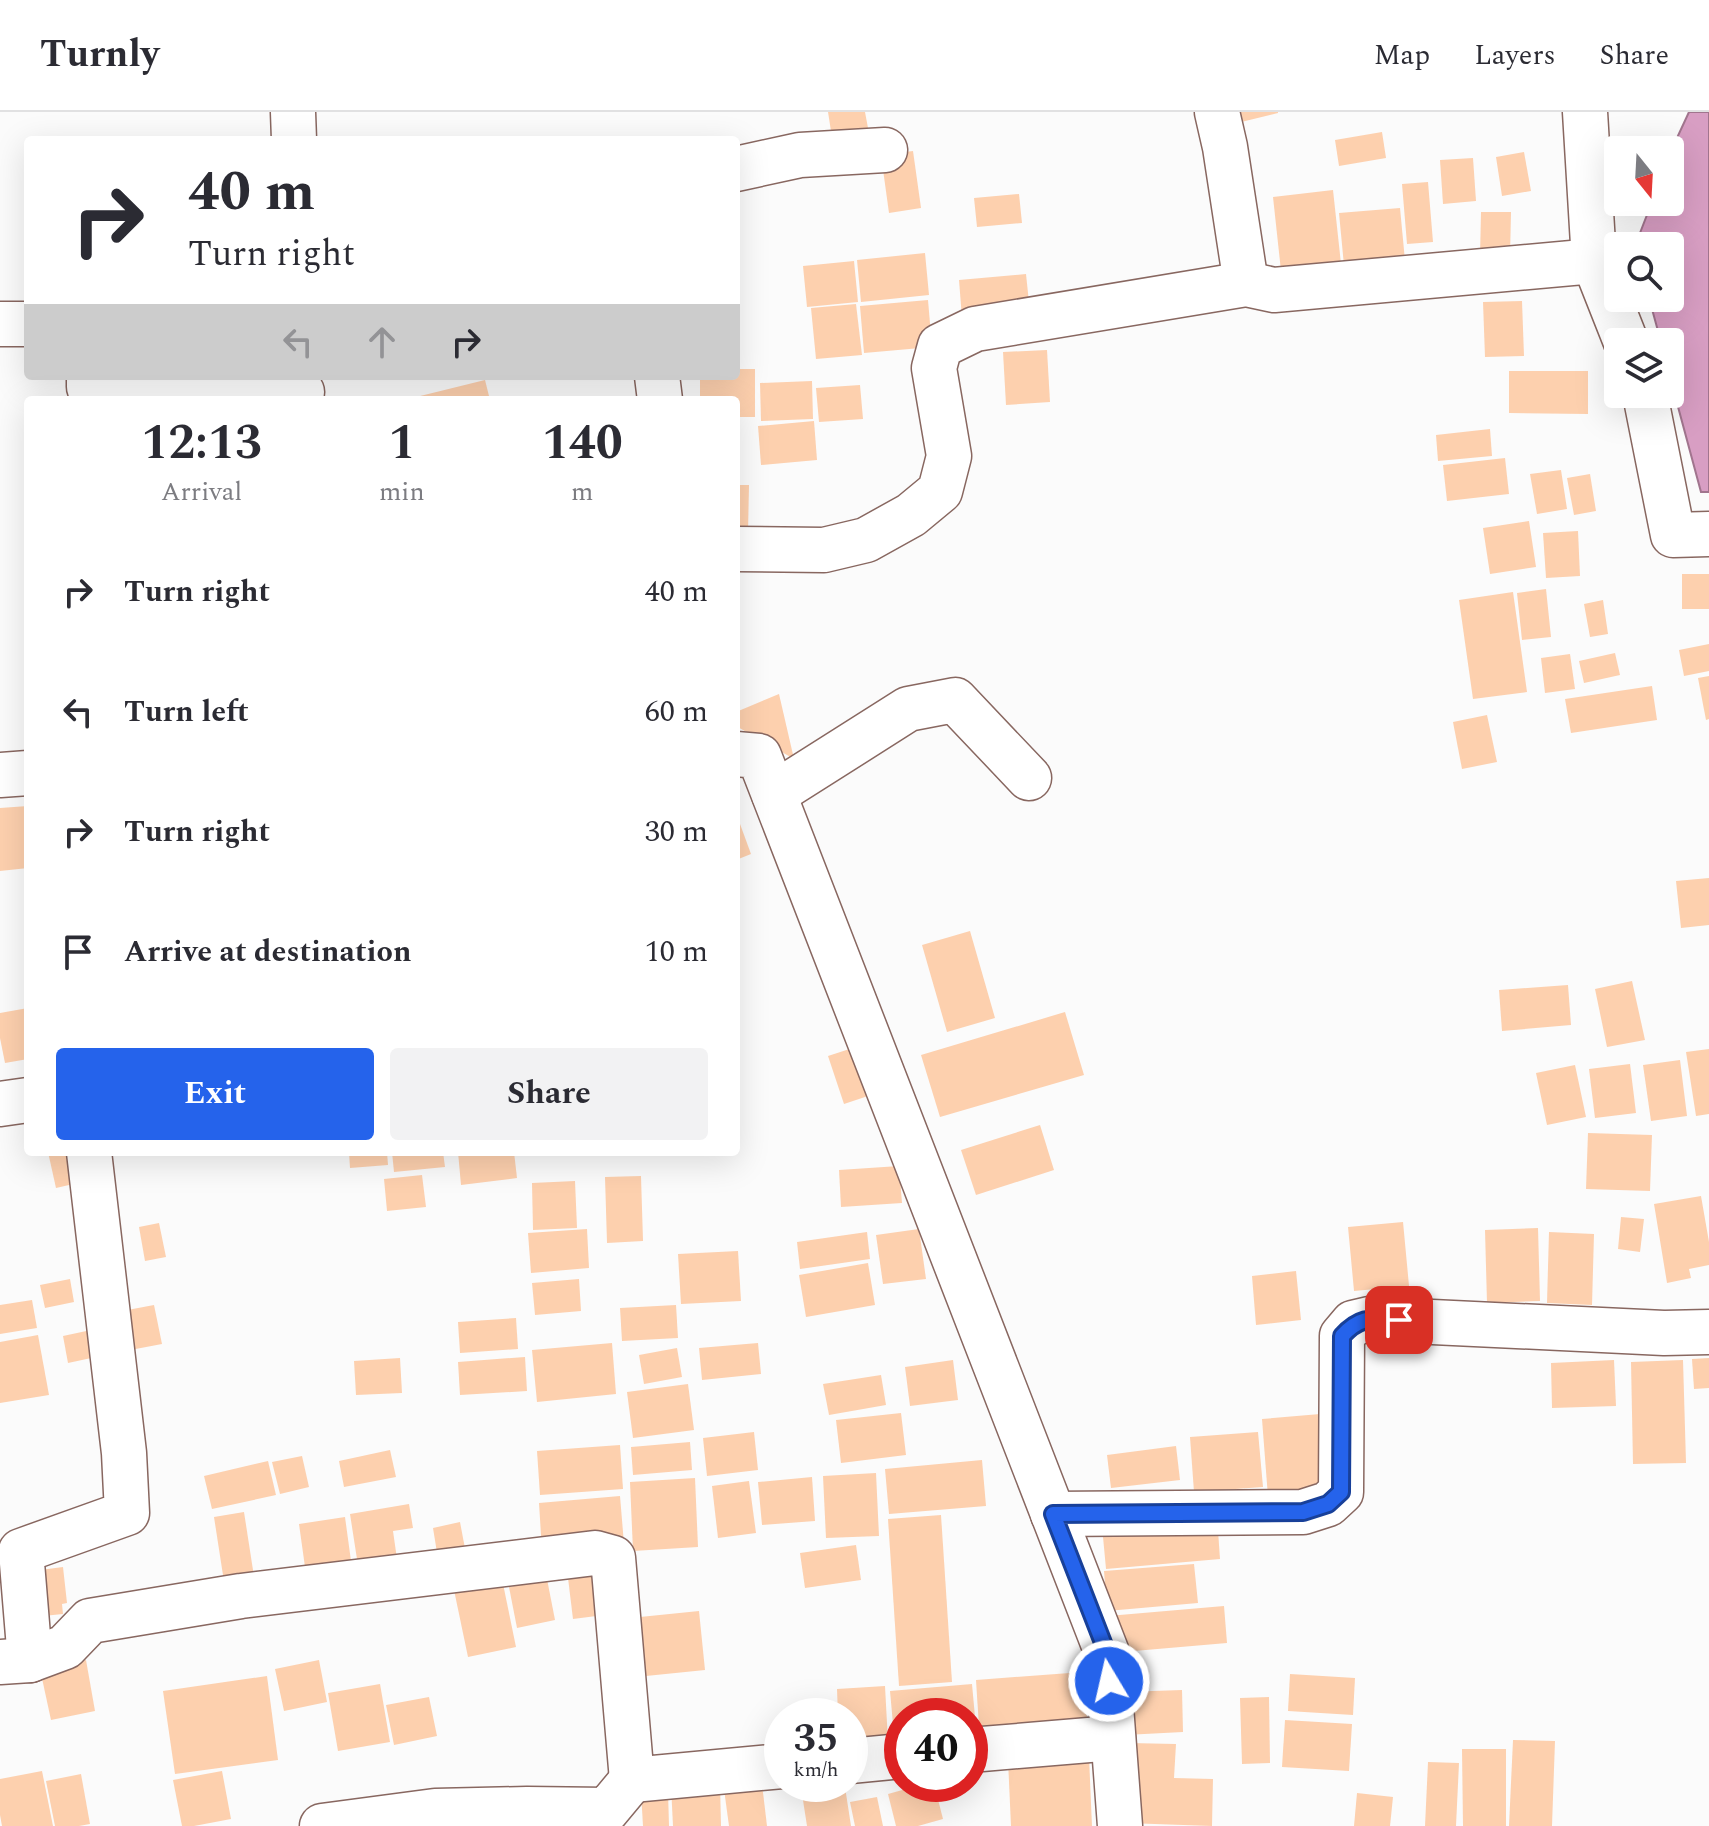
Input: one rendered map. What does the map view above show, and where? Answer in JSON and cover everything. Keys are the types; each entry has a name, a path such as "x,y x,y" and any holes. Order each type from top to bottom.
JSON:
{"street":[{"path":"293,112 294,136"},
{"path":"1217,112 1246,284"},
{"path":"1585,112 1594,261 1620,328"},
{"path":"740,168 800,155 885,150"},
{"path":"740,549 824,550 866,540 911,515 940,491 949,456 934,368 940,346 975,329 1246,284 1274,290 1594,261"},
{"path":"0,324 24,324"},
{"path":"102,386 301,389"},
{"path":"1648,408 1673,535 1709,534"},
{"path":"774,794 908,709 955,700 1029,778"},
{"path":"740,754 759,756 1107,1653 1120,1826"},
{"path":"0,775 24,773"},
{"path":"0,1104 24,1101"},
{"path":"89,1156 124,1453 127,1513 21,1551 15,1661 65,1647 90,1621 241,1596 595,1553 613,1558 632,1780 607,1810 435,1811 322,1826"},
{"path":"1053,1514 1303,1512 1328,1504 1341,1492 1342,1336 1353,1323 1370,1319 1664,1333 1709,1332"},
{"path":"988,1748 1113,1738"},
{"path":"632,1780 764,1768"}],"shaded area":[{"path":"1689,112 1709,112 1709,492 1701,492 1678,408 1684,408 1684,328 1657,328 1653,312 1684,312 1684,232 1640,232 1647,216 1684,216 1684,136 1678,136"}],"building":[{"path":"828,112 865,112 871,144 834,150"},
{"path":"1230,112 1278,112 1278,113 1233,124"},
{"path":"1382,132 1386,158 1339,166 1335,140"},
{"path":"913,151 921,208 889,213 881,155"},
{"path":"1524,152 1531,191 1502,196 1496,157"},
{"path":"1473,158 1476,201 1443,204 1440,160"},
{"path":"1428,182 1433,242 1407,244 1402,184"},
{"path":"1333,190 1342,273 1282,280 1273,197"},
{"path":"1019,194 1022,223 977,227 974,198"},
{"path":"1400,208 1406,271 1345,276 1339,213"},
{"path":"1481,212 1511,212 1510,258 1480,258"},
{"path":"925,253 929,295 861,302 857,260"},
{"path":"854,261 858,302 807,307 803,266"},
{"path":"1026,274 1030,312 962,318 959,280"},
{"path":"928,300 932,347 864,353 860,306"},
{"path":"1522,301 1524,356 1485,357 1483,302"},
{"path":"856,304 862,355 816,359 811,308"},
{"path":"1047,350 1050,402 1006,405 1003,352"},
{"path":"740,369 755,369 755,417 740,417 740,396 700,396 700,380 740,380"},
{"path":"1509,371 1588,371 1588,414 1509,413"},
{"path":"485,380 489,396 420,396"},
{"path":"812,381 813,419 761,421 760,383"},
{"path":"860,385 863,419 819,422 816,388"},
{"path":"814,421 817,460 761,465 758,426"},
{"path":"1490,429 1492,456 1438,461 1436,435"},
{"path":"1505,458 1509,494 1447,501 1443,465"},
{"path":"1561,470 1567,509 1537,514 1530,474"},
{"path":"1590,474 1596,511 1574,515 1567,478"},
{"path":"740,485 749,485 748,532 740,532"},
{"path":"1529,521 1536,567 1490,574 1483,528"},
{"path":"1578,531 1580,576 1546,578 1543,533"},
{"path":"1682,574 1709,574 1709,609 1682,609"},
{"path":"1546,589 1551,637 1522,640 1517,593"},
{"path":"1513,592 1527,692 1473,699 1459,600"},
{"path":"1603,600 1608,634 1590,637 1584,604"},
{"path":"1709,644 1709,671 1684,676 1679,650"},
{"path":"1615,653 1620,675 1584,683 1579,661"},
{"path":"1570,654 1575,689 1545,693 1541,658"},
{"path":"1709,676 1709,719 1706,720 1698,678"},
{"path":"1652,686 1657,720 1571,733 1565,699"},
{"path":"779,694 794,759 740,728 740,710"},
{"path":"1487,715 1497,762 1462,769 1453,722"},
{"path":"24,806 24,868 0,871 0,808"},
{"path":"740,824 751,854 740,858"},
{"path":"1709,878 1709,925 1681,928 1676,881"},
{"path":"970,931 995,1018 947,1032 922,945"},
{"path":"1632,981 1645,1040 1607,1047 1595,989"},
{"path":"1568,985 1571,1025 1502,1031 1499,990"},
{"path":"24,1009 24,1060 5,1063 0,1038 0,1013"},
{"path":"1065,1012 1084,1075 940,1117 921,1055"},
{"path":"868,1043 883,1091 844,1104 828,1056"},
{"path":"1709,1049 1709,1114 1696,1116 1686,1052"},
{"path":"1680,1060 1687,1116 1651,1121 1643,1065"},
{"path":"1630,1064 1636,1113 1595,1118 1589,1069"},
{"path":"1575,1065 1586,1117 1547,1125 1536,1073"},
{"path":"1040,1125 1054,1170 976,1195 961,1150"},
{"path":"1588,1133 1652,1135 1650,1191 1586,1189"},
{"path":"49,1156 86,1156 91,1180 56,1188"},
{"path":"349,1156 387,1156 388,1165 350,1168"},
{"path":"392,1156 444,1156 445,1167 394,1172"},
{"path":"458,1156 514,1156 517,1178 461,1185"},
{"path":"899,1166 902,1203 841,1207 839,1170"},
{"path":"422,1175 426,1207 387,1211 384,1179"},
{"path":"641,1176 643,1241 607,1243 605,1177"},
{"path":"575,1181 577,1228 533,1230 532,1183"},
{"path":"1701,1196 1709,1242 1709,1265 1689,1269 1691,1278 1667,1283 1654,1204"},
{"path":"1621,1217 1644,1219 1640,1252 1618,1249"},
{"path":"1403,1222 1409,1286 1354,1291 1348,1227"},
{"path":"159,1223 166,1257 145,1261 139,1227"},
{"path":"1538,1228 1540,1301 1487,1303 1485,1230"},
{"path":"587,1229 589,1268 531,1273 528,1233"},
{"path":"919,1229 926,1279 883,1284 876,1235"},
{"path":"867,1232 870,1259 800,1269 797,1242"},
{"path":"1549,1232 1594,1234 1592,1305 1547,1303"},
{"path":"738,1251 741,1301 681,1304 678,1254"},
{"path":"868,1263 875,1305 806,1317 799,1275"},
{"path":"1296,1271 1301,1320 1256,1325 1252,1276"},
{"path":"70,1279 74,1302 45,1308 40,1285"},
{"path":"579,1279 581,1311 535,1315 532,1283"},
{"path":"32,1300 37,1328 0,1334 0,1305"},
{"path":"154,1305 162,1344 125,1351 117,1312"},
{"path":"676,1305 678,1338 622,1341 620,1308"},
{"path":"516,1318 518,1349 460,1353 458,1322"},
{"path":"105,1327 110,1354 68,1363 63,1336"},
{"path":"38,1335 49,1395 0,1403 0,1342"},
{"path":"612,1343 616,1394 537,1402 532,1350"},
{"path":"758,1343 761,1374 702,1380 699,1348"},
{"path":"677,1348 682,1377 644,1384 639,1355"},
{"path":"525,1357 527,1391 460,1395 458,1362"},
{"path":"400,1358 402,1393 356,1395 354,1361"},
{"path":"1709,1358 1709,1388 1694,1389 1692,1359"},
{"path":"953,1360 958,1400 910,1406 905,1367"},
{"path":"1614,1360 1616,1406 1552,1408 1551,1363"},
{"path":"1683,1360 1686,1463 1633,1464 1631,1362"},
{"path":"881,1375 886,1405 829,1415 823,1384"},
{"path":"688,1384 694,1430 633,1438 627,1392"},
{"path":"901,1413 906,1455 841,1463 836,1420"},
{"path":"1332,1413 1334,1466 1317,1489 1268,1497 1262,1419"},
{"path":"754,1432 758,1470 707,1476 703,1438"},
{"path":"1258,1432 1263,1487 1194,1492 1190,1437"},
{"path":"690,1442 692,1470 633,1475 631,1447"},
{"path":"620,1445 623,1489 540,1495 537,1451"},
{"path":"1176,1446 1180,1480 1111,1488 1107,1455"},
{"path":"390,1450 396,1477 344,1487 339,1461"},
{"path":"302,1456 309,1487 280,1494 272,1462"},
{"path":"982,1460 986,1506 889,1514 885,1469"},
{"path":"268,1461 276,1495 212,1509 204,1476"},
{"path":"876,1473 879,1536 826,1538 823,1476"},
{"path":"812,1477 815,1521 762,1525 758,1482"},
{"path":"695,1478 698,1547 633,1551 630,1482"},
{"path":"749,1481 756,1533 718,1538 712,1486"},
{"path":"620,1496 624,1544 542,1551 539,1503"},
{"path":"409,1504 413,1528 393,1531 398,1566 359,1572 350,1514"},
{"path":"244,1512 255,1583 225,1588 214,1517"},
{"path":"941,1515 952,1682 899,1686 888,1519"},
{"path":"1217,1516 1220,1559 1106,1569 1102,1526"},
{"path":"345,1517 351,1561 305,1567 299,1524"},
{"path":"460,1522 467,1559 439,1565 433,1528"},
{"path":"856,1545 861,1580 805,1588 800,1553"},
{"path":"1194,1564 1198,1603 1107,1611 1104,1571"},
{"path":"63,1567 67,1603 62,1604 63,1614 43,1616 25,1572"},
{"path":"607,1573 612,1614 573,1619 568,1578"},
{"path":"502,1579 516,1647 468,1657 454,1590"},
{"path":"547,1579 555,1620 517,1628 509,1587"},
{"path":"1224,1606 1227,1643 1111,1653 1108,1616"},
{"path":"699,1611 705,1670 646,1676 640,1617"},
{"path":"86,1660 95,1711 51,1720 40,1669"},
{"path":"319,1660 327,1702 284,1711 275,1669"},
{"path":"1083,1672 1087,1720 988,1726 988,1698 977,1698 976,1680"},
{"path":"1290,1674 1355,1678 1353,1715 1288,1711"},
{"path":"267,1676 278,1760 175,1774 163,1691"},
{"path":"380,1684 390,1742 338,1751 328,1693"},
{"path":"972,1684 973,1698 891,1698 890,1691"},
{"path":"885,1686 884,1742 868,1743 868,1698 837,1698 837,1689"},
{"path":"1182,1690 1183,1732 1125,1735 1124,1692"},
{"path":"429,1697 437,1736 394,1745 386,1705"},
{"path":"1269,1697 1270,1763 1242,1764 1240,1698"},
{"path":"1285,1720 1352,1724 1349,1771 1282,1767"},
{"path":"1513,1740 1555,1741 1552,1826 1509,1826"},
{"path":"1129,1743 1176,1744 1174,1778 1213,1779 1212,1826 1126,1823"},
{"path":"1462,1749 1506,1749 1506,1826 1463,1826"},
{"path":"1089,1757 1092,1826 1011,1826 1008,1760"},
{"path":"1428,1762 1459,1763 1456,1826 1425,1826"},
{"path":"42,1771 53,1826 2,1826 0,1779"},
{"path":"222,1771 231,1819 182,1826 173,1780"},
{"path":"81,1774 90,1824 55,1826 46,1781"},
{"path":"720,1783 721,1826 673,1826 671,1786"},
{"path":"762,1784 767,1826 729,1826 724,1789"},
{"path":"668,1791 669,1826 643,1826 641,1792"},
{"path":"1357,1793 1393,1797 1390,1826 1354,1826"},
{"path":"877,1797 883,1826 855,1826 850,1802 868,1802 868,1799"},
{"path":"803,1802 847,1802 851,1826 807,1826"},
{"path":"890,1802 939,1802 943,1819 918,1826 896,1826"}],"route":[{"path":"1109,1681 1107,1653 1053,1514 1303,1512 1328,1504 1341,1492 1342,1336 1353,1323 1370,1319 1399,1320"}]}
